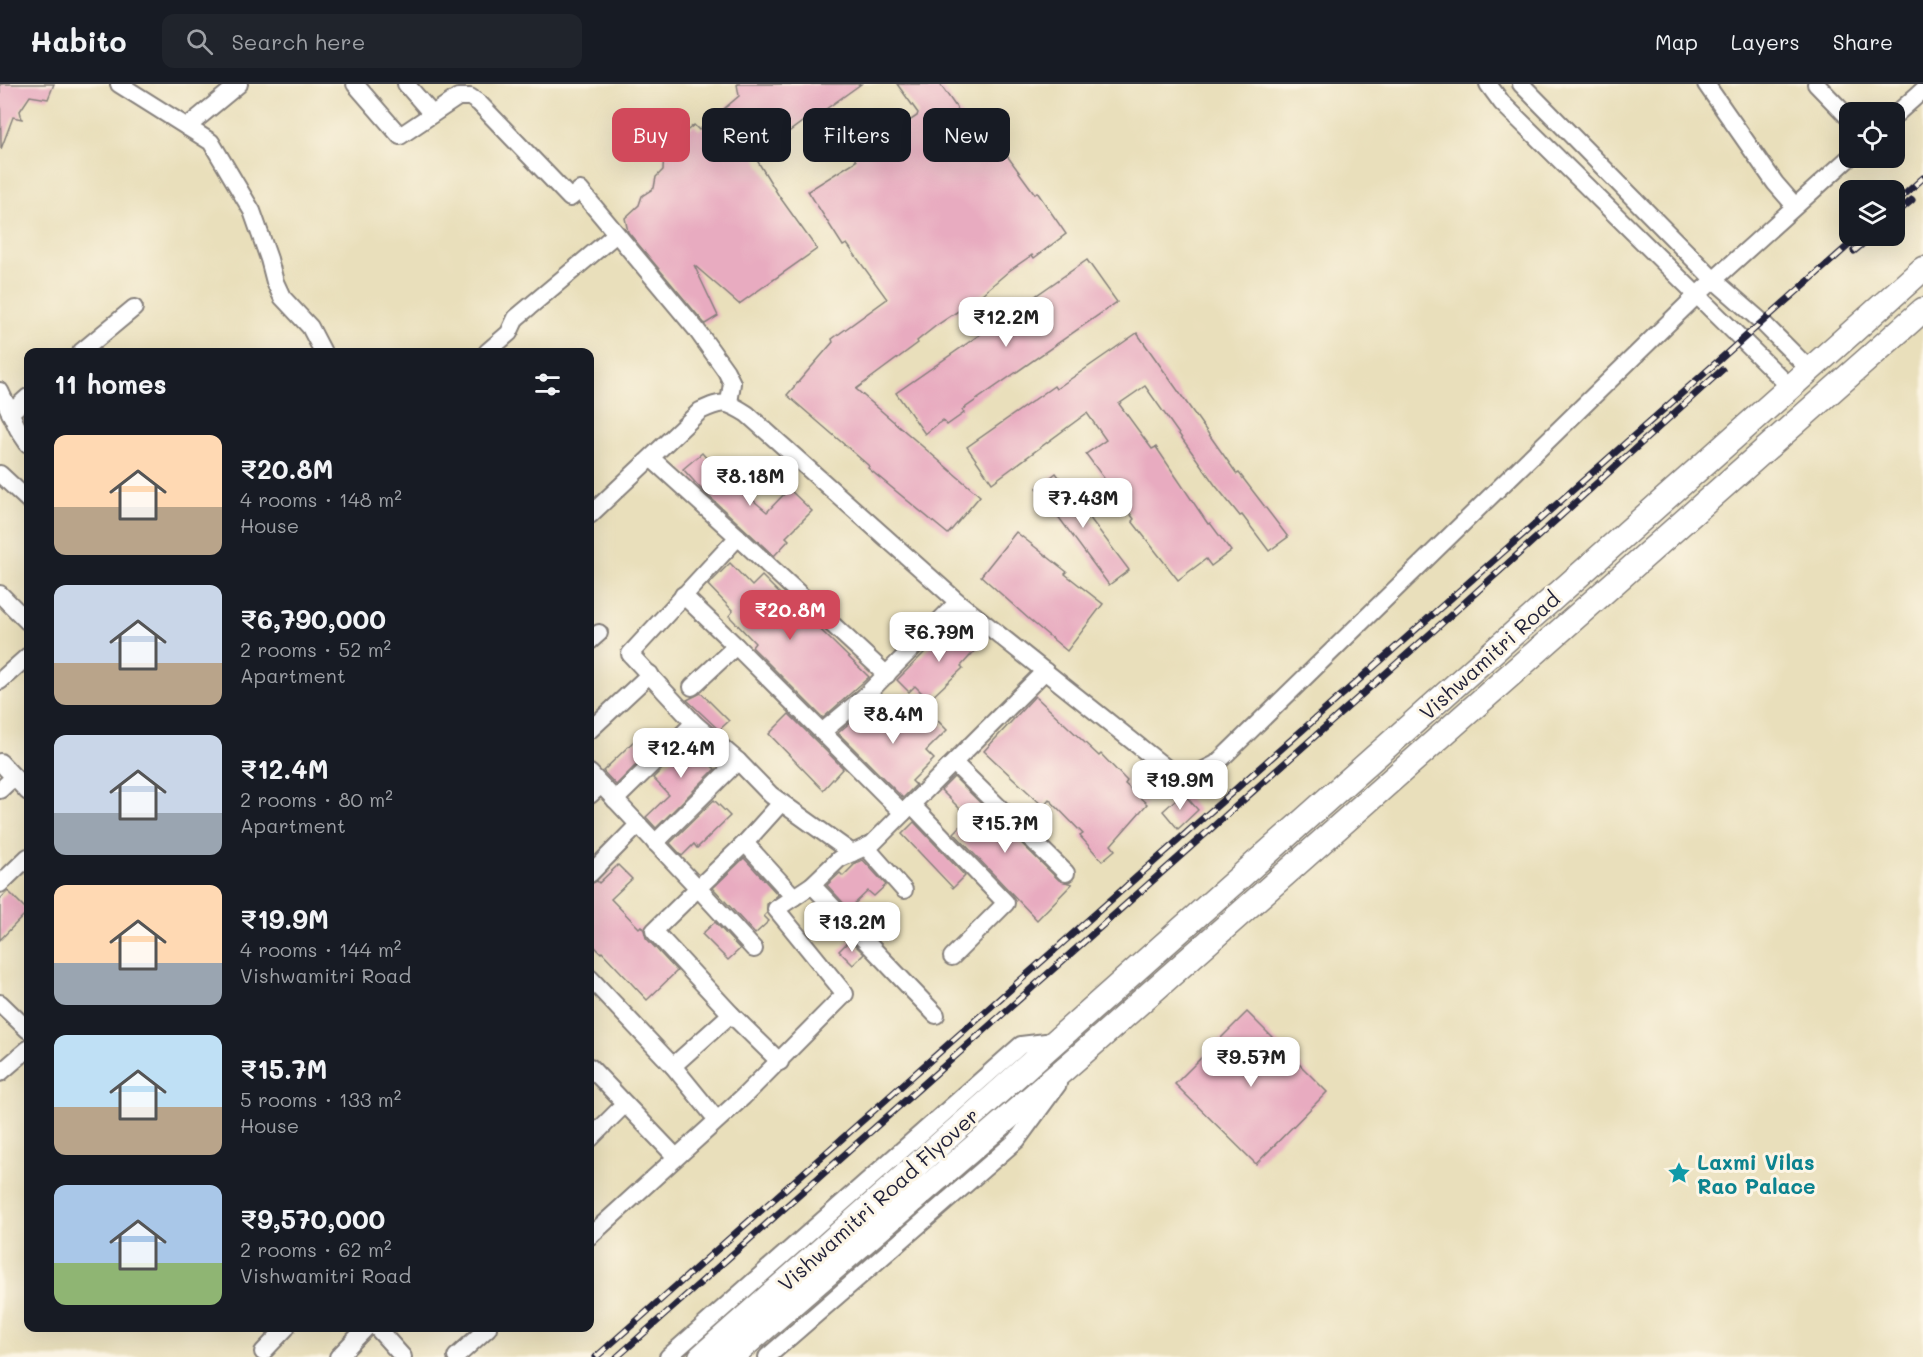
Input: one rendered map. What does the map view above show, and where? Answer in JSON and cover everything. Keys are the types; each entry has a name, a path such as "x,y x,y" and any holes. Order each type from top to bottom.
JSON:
{"main road":[{"name":"Vishwamitri Road","path":"1054,1041 1923,269"},
{"name":"Vishwamitri Road","path":"1076,1059 1923,310"},
{"name":"Vishwamitri Road Flyover","path":"701,1357 1054,1041"},
{"name":"Vishwamitri Road Flyover","path":"732,1357 1076,1059"}],"street":[{"path":"119,84 211,142 252,210 282,297 310,327 321,348"},
{"path":"188,127 239,84"},
{"path":"355,84 400,136 458,97 470,97 479,103 570,198 580,189 696,329 726,371 732,383 729,403"},
{"path":"406,84 432,114"},
{"path":"1488,84 1502,103 1790,387"},
{"path":"1521,84 1714,280 1762,322 1810,370"},
{"path":"1706,84 1771,177 1795,206"},
{"path":"1816,84 1839,108"},
{"path":"1905,106 1923,90"},
{"path":"594,511 700,411 715,404 729,403 747,414 958,602 1170,771 1192,776 1216,764 1696,296 1839,167"},
{"path":"492,348 509,333 516,318 616,234"},
{"path":"86,348 134,308"},
{"path":"0,391 24,437"},
{"path":"10,413 24,401"},
{"path":"651,458 887,675"},
{"path":"0,474 24,496"},
{"path":"738,537 630,654 694,723 738,761 771,795 859,850 904,890"},
{"path":"0,594 24,618"},
{"path":"683,595 822,732 908,809 1006,903 952,957"},
{"path":"822,732 864,697 958,602"},
{"path":"692,687 736,646"},
{"path":"0,681 24,660"},
{"path":"594,1232 780,1062 845,994 776,909 812,885 839,859 873,844 1045,671"},
{"path":"594,726 650,674"},
{"path":"615,800 694,723"},
{"path":"655,843 738,761"},
{"path":"0,762 24,788"},
{"path":"954,763 1066,873"},
{"path":"0,790 14,777"},
{"path":"594,785 615,800 754,949"},
{"path":"780,1062 731,1014 654,931 745,843 781,803"},
{"path":"594,869 638,825"},
{"path":"745,843 794,897"},
{"path":"0,884 24,861"},
{"path":"812,885 936,1015"},
{"path":"594,982 674,1066 717,1120"},
{"path":"0,1003 24,1026"},
{"path":"674,1066 731,1014"},
{"path":"668,1357 1021,1045 1054,1041"},
{"path":"0,1073 24,1052"},
{"path":"767,1357 1017,1140 1076,1059"},
{"path":"594,1071 676,1157"},
{"path":"594,1135 625,1104"},
{"path":"263,1352 282,1332"},
{"path":"338,1357 362,1332"},
{"path":"381,1332 403,1357"},
{"path":"456,1357 484,1332"}],"building":[{"path":"0,84 54,84 48,99 30,96 20,111 22,119 13,117 1,149"},
{"path":"737,84 861,84 827,108 803,108 803,121 791,130 791,108 725,108 739,96"},
{"path":"897,84 940,84 957,108 923,108 923,162 1010,162 1010,160 1035,194 1037,192 1066,234 1034,258 1032,255 1009,271 975,300 937,325 917,341 918,343 856,389 980,496 948,534 868,468 869,466 787,395 833,342 832,339 887,299 847,244 843,246 808,191 854,162 911,162 911,120 918,113"},
{"path":"694,125 699,130 702,127 702,162 758,162 817,249 739,304 694,265 718,316 705,324 628,232 625,218 639,205 642,196 654,188 656,177 663,170 663,162 690,162 690,128"},
{"path":"1087,260 1117,302 962,410 964,413 947,425 943,420 925,434 896,393"},
{"path":"1137,333 1237,474 1239,473 1288,537 1269,551 1242,515 1240,516 1215,485 1145,386 1119,404 1152,449 1156,447 1208,524 1210,523 1231,551 1211,566 1206,559 1178,580 1132,521 1134,519 1086,454 1106,440 1087,413 992,483 967,447 1054,386 1056,389"},
{"path":"702,453 731,487 734,484 767,512 789,489 812,511 786,537 789,540 774,556 702,490 683,469"},
{"path":"1056,473 1129,570 1109,585 1037,488"},
{"path":"1016,532 1103,604 1067,651 981,576"},
{"path":"730,563 752,586 762,576 869,677 823,718 752,647 755,643 729,616 733,611 708,585"},
{"path":"954,623 979,646 961,666 963,668 929,700 915,686 909,692 897,680"},
{"path":"701,693 729,721 719,730 687,700"},
{"path":"1035,696 1099,756 1101,754 1127,781 1125,784 1147,804 1111,845 1115,850 1102,861 1080,836 1083,834 1049,799 1043,806 984,751"},
{"path":"877,699 906,730 927,710 947,730 926,751 934,759 912,781 916,785 903,798 838,733"},
{"path":"789,714 843,768 823,790 769,734"},
{"path":"694,737 709,750 702,756 715,769 656,828 646,817 669,795 653,778"},
{"path":"635,740 648,753 616,785 603,771"},
{"path":"954,777 1059,880 1072,884 1037,920 954,833 969,818 941,790"},
{"path":"1183,793 1198,810 1178,829 1163,811"},
{"path":"714,800 730,816 697,848 694,844 682,856 670,843"},
{"path":"914,822 965,876 953,888 902,834"},
{"path":"744,858 778,895 767,904 767,913 764,916 769,921 755,934 713,888"},
{"path":"863,860 886,885 874,896 868,891 849,909 827,885 840,873 843,876 856,863"},
{"path":"618,865 632,879 611,899 639,928 641,926 646,938 677,971 647,1000 594,946 594,882 599,883"},
{"path":"8,891 24,907 24,915 0,940 0,899"},
{"path":"715,922 740,949 728,960 702,934"},
{"path":"850,940 864,954 853,965 839,951"},
{"path":"1247,1012 1327,1092 1256,1164 1175,1084"}],"railway":[{"path":"1905,194 1923,178"},
{"path":"1905,206 1912,200"},
{"path":"596,1357 1848,246"},
{"path":"1854,251 1860,246"},
{"path":"617,1357 1431,633 1722,370"}],"place":[{"name":"Laxmi Vilas Rao Palace","path":"1679,1173"}]}
